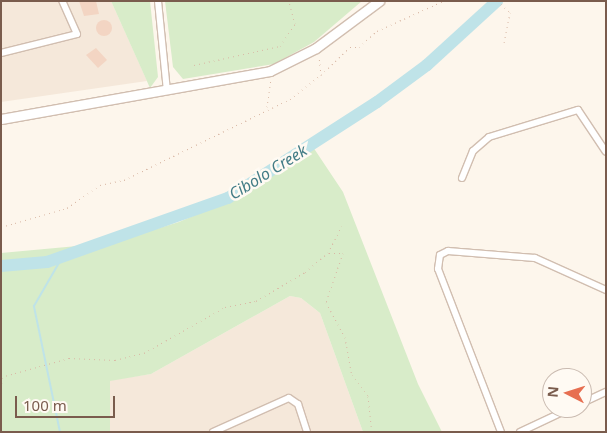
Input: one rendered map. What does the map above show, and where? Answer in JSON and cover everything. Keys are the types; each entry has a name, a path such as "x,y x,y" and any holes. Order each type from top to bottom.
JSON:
{"main road":[{"path":"1,119 167,92 270,71 316,48 380,1"}],"street":[{"path":"1,53 77,34 62,1"},
{"path":"158,1 167,92"},
{"path":"462,178 473,151 489,137 578,110 606,152"},
{"path":"501,432 438,268 438,252 448,251 535,258 606,290"},
{"path":"592,398 606,392"},
{"path":"214,432 289,398 298,404 307,432"},
{"path":"520,432 550,418"}],"path":[{"path":"194,65 280,46 295,24 289,1"},
{"path":"1,227 67,208 100,185 133,176 301,92 350,47 360,47 377,31 442,1"},
{"path":"497,1 510,12 504,42"},
{"path":"316,48 321,75"},
{"path":"267,108 270,71"},
{"path":"1,393 1,377 30,367 69,358 115,360 144,353 232,304 265,297 328,253 342,226"},
{"path":"328,253 343,253 326,302 345,337 352,375 368,396 372,432"}],"shaded area":[{"path":"1,1 111,1 147,81 1,102"},
{"path":"290,296 301,298 320,313 363,432 110,432 110,380 151,374"}],"green space":[{"path":"111,1 150,1 158,77 150,88"},
{"path":"165,1 362,1 314,42 274,64 183,79 173,67"},
{"path":"313,147 343,192 418,384 442,432 363,432 320,313 301,298 290,296 151,374 110,381 110,432 1,432 1,253 110,243 179,222 237,197"}],"building":[{"path":"79,1 96,1 99,14 84,16"},
{"path":"104,20 112,28 104,36 96,28"},
{"path":"96,48 107,60 98,68 86,55"}],"waterway":[{"name":"Cibolo Creek","path":"1,266 47,262 228,198 377,102 427,65 497,1"},
{"path":"60,432 34,306 63,256"}]}
